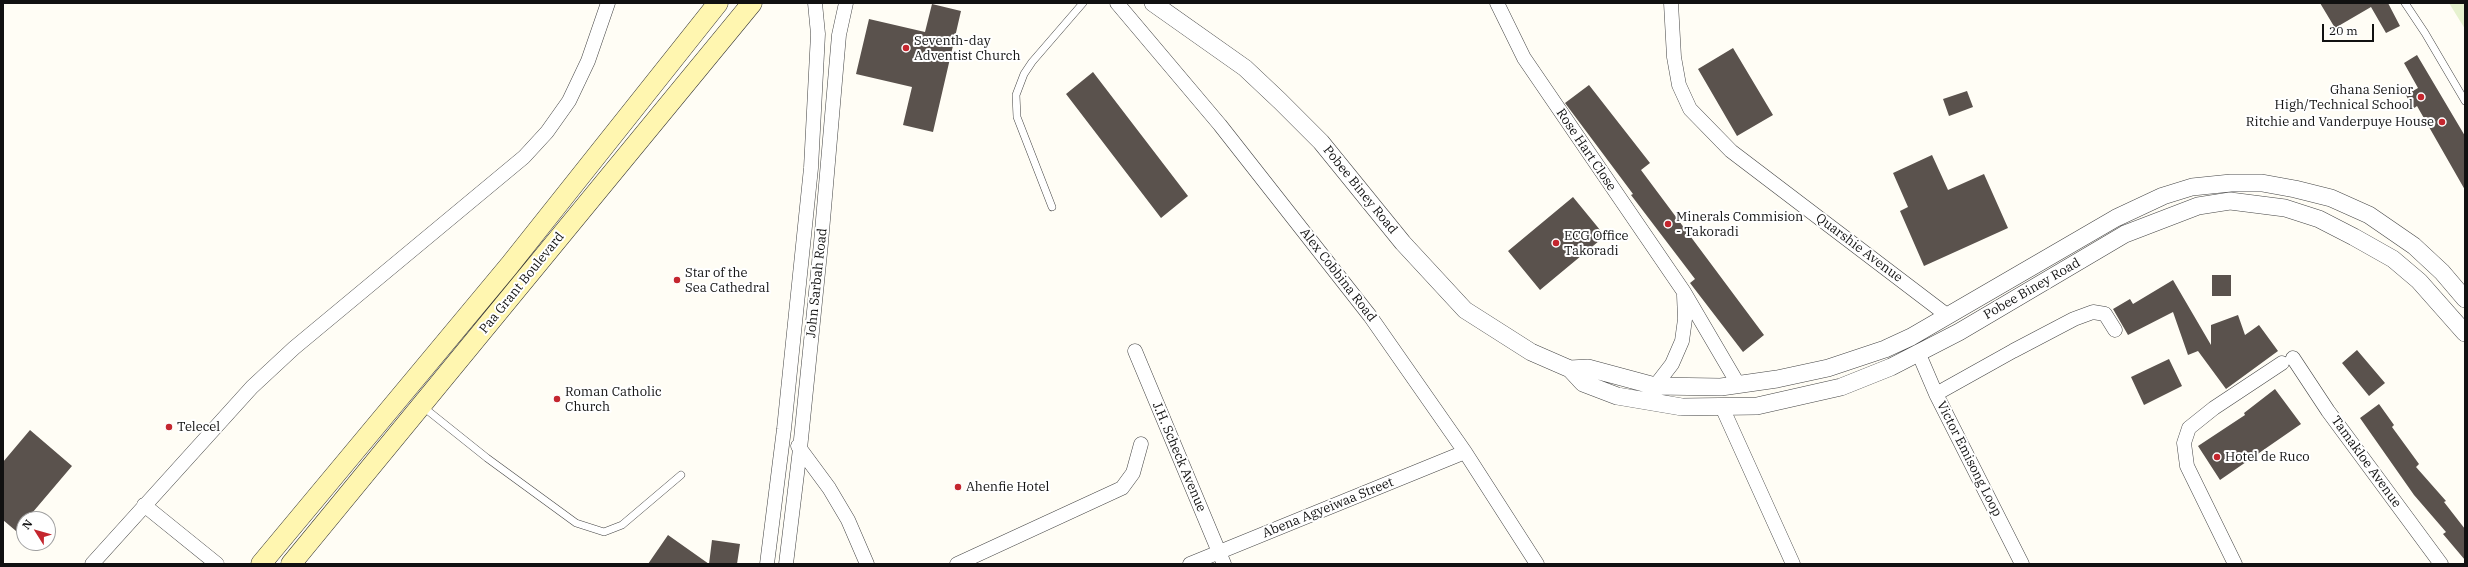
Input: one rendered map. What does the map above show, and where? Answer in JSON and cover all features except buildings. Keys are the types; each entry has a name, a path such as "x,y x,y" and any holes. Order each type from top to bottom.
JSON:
{"main road":[{"name":"Paa Grant Boulevard","path":"261,564 509,266 718,3"},
{"name":"Paa Grant Boulevard","path":"291,564 752,3"}],"street":[{"path":"92,564 252,387 294,348 524,157 547,132 569,101 588,61 608,3"},
{"name":"John Sarbah Road","path":"767,564 784,430 811,168 818,34 815,3"},
{"name":"John Sarbah Road","path":"786,564 800,449 839,35 846,3"},
{"name":"Alex Cobbina Road","path":"1117,3 1220,125 1306,233 1337,276 1370,316 1465,452 1537,564"},
{"name":"Pobee Biney Road","path":"1153,3 1245,68 1280,101 1321,142 1403,244 1465,310 1531,352 1570,369 1583,383 1617,396 1682,407 1757,406 1841,387 1891,367 1959,332 2125,234 2198,206 2230,201 2285,208 2319,219 2354,237 2393,259 2413,277 2465,333"},
{"name":"Rose Hart Close","path":"1497,3 1524,58 1684,292 1738,384"},
{"name":"Quarshie Avenue","path":"1671,3 1674,57 1680,85 1690,109 1731,151 1948,316"},
{"name":"Pobee Biney Road","path":"1570,369 1588,368 1655,386 1721,387 1777,379 1828,368 1885,349 1948,316 2116,218 2156,199 2192,187 2231,183 2262,183 2295,189 2331,198 2369,215 2414,246 2442,272 2465,299"},
{"path":"1655,386 1672,364 1682,341 1685,319 1684,292"},
{"path":"1936,394 2020,347 2074,319 2093,312 2105,314 2114,330"},
{"name":"J.H. Scheck Avenue","path":"1134,351 1221,558"},
{"name":"Victor Emisong Loop","path":"1918,352 1936,394 2022,564"},
{"name":"Tamakloe Avenue","path":"2235,564 2187,466 2184,443 2189,428 2214,408 2287,360 2328,411 2441,564"},
{"path":"1722,407 1793,564"},
{"path":"784,430 800,449 844,514 867,564"},
{"path":"957,564 1122,488 1133,473 1141,444"},
{"name":"Abena Agyeiwaa Street","path":"1190,564 1221,558 1465,452"},
{"path":"144,505 217,564"}],"lane":[{"path":"1052,207 1017,116 1016,95 1024,74 1032,62 1083,3"},
{"path":"2405,3 2425,33 2465,101"},
{"path":"422,406 486,458 576,523 604,532 622,526 681,475"}],"green space":[{"path":"2449,3 2465,3 2465,29"}],"place":[{"name":"Seventh-day Adventist Church","path":"906,48"},
{"name":"Ghana Senior High/Technical School","path":"2421,97"},
{"name":"Ritchie and Vanderpuye House","path":"2442,122"},
{"name":"Minerals Commision - Takoradi","path":"1668,224"},
{"name":"ECG Office Takoradi","path":"1556,243"},
{"name":"Star of the Sea Cathedral","path":"677,280"},
{"name":"Roman Catholic Church","path":"557,399"},
{"name":"Telecel","path":"169,427"},
{"name":"Hotel de Ruco","path":"2217,457"},
{"name":"Ahenfie Hotel","path":"958,487"}]}
